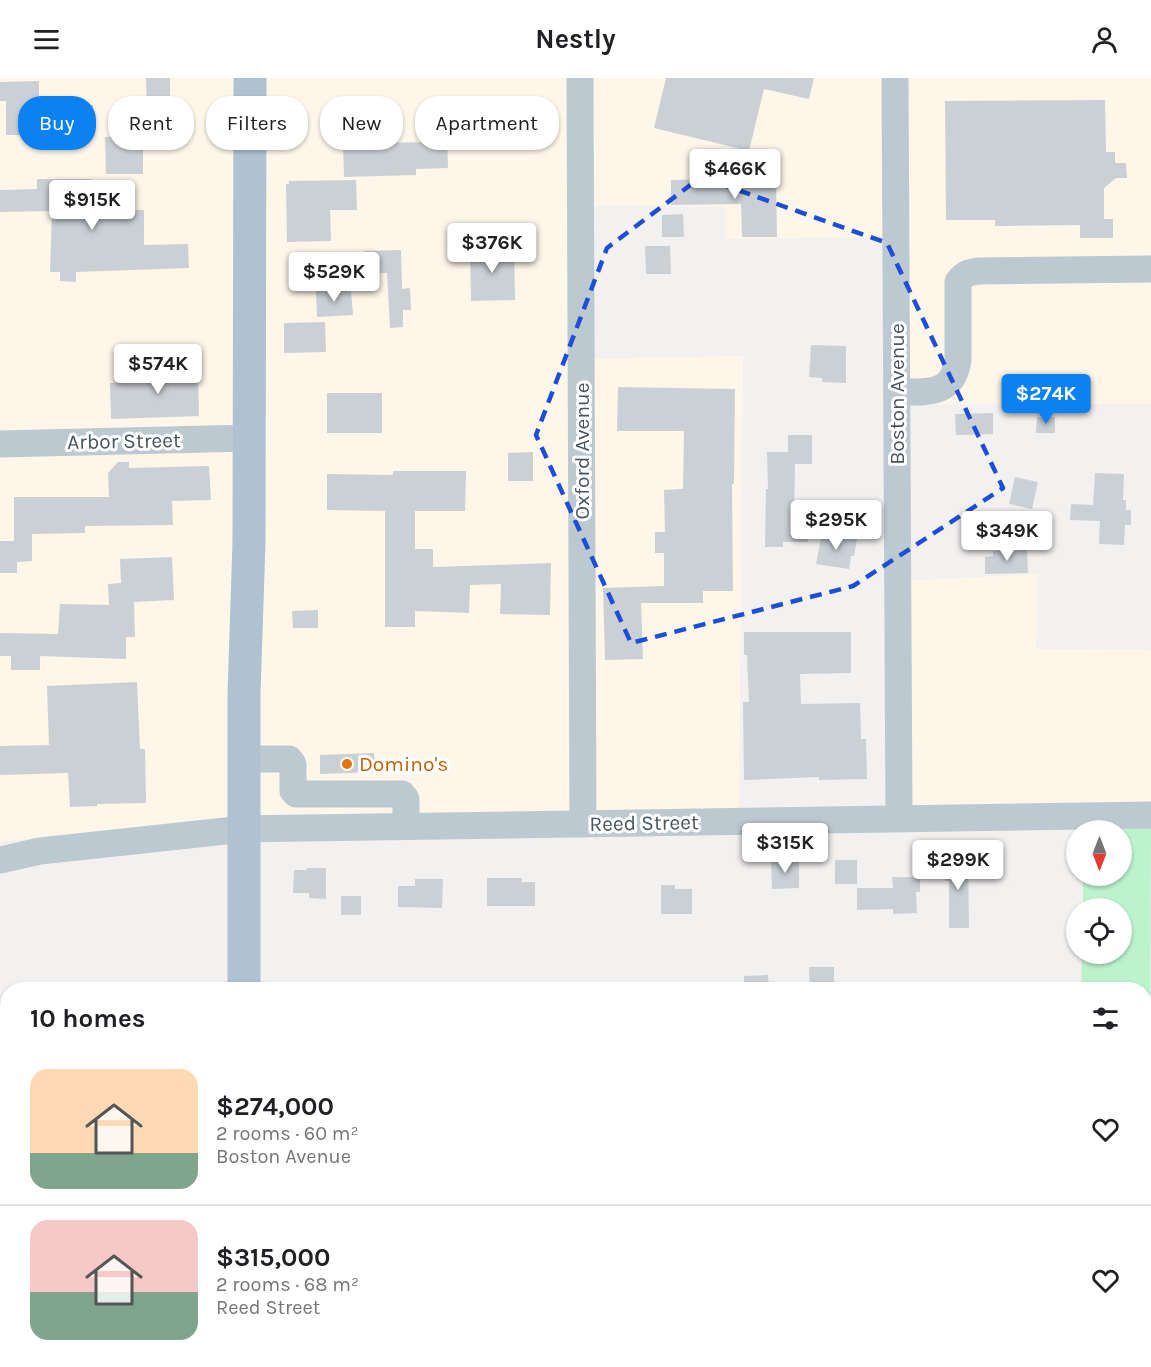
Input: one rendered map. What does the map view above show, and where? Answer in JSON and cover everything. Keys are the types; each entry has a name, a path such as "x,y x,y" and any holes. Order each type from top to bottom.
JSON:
{"main road":[{"path":"244,982 244,759 249,438 249,78"}],"street":[{"name":"Oxford Avenue","path":"580,78 583,824"},
{"name":"Boston Avenue","path":"895,78 899,818"},
{"path":"897,392 937,390 947,385 954,376 958,360 958,282 969,272 1151,269"},
{"name":"Arbor Street","path":"0,444 249,438"},
{"path":"244,759 289,759 293,764 293,791 296,794 402,794 406,799 406,826"},
{"name":"Reed Street","path":"0,860 40,851 244,829 1151,815"}],"highlighted area":[{"path":"701,177 887,243 1003,488 853,586 631,643 536,435 607,248"}],"shaded area":[{"path":"0,78 1151,78 1151,404 897,405 899,237 726,239 726,207 579,205 582,359 743,356 739,810 242,816 0,842"},
{"path":"1038,574 1036,649 1151,650 1151,804 909,806 904,581"}],"green space":[{"path":"1151,827 1150,982 1081,982 1082,964 1132,964 1132,898 1083,898 1083,886 1132,886 1132,828"}],"building":[{"path":"146,78 170,78 170,96 147,96"},
{"path":"666,78 814,78 809,99 764,89 749,151 654,128"},
{"path":"39,81 39,96 18,96 18,135 6,135 6,101 0,101 0,82"},
{"path":"1105,100 1106,152 1115,152 1115,163 1126,163 1127,178 1116,178 1104,188 1104,219 1113,219 1113,238 1080,238 1080,225 995,226 995,220 946,220 945,101"},
{"path":"105,137 108,137 108,150 143,150 143,174 106,174"},
{"path":"415,142 415,150 448,150 448,168 416,169 416,175 344,177 343,150 403,150 403,143"},
{"path":"776,178 777,237 742,237 741,204 671,205 671,180"},
{"path":"37,179 92,179 91,211 144,210 144,245 188,244 189,268 76,272 76,282 60,281 60,272 50,272 52,211 0,212 0,190 37,189"},
{"path":"356,180 357,210 330,210 331,241 287,242 286,184 289,184 289,181"},
{"path":"683,214 684,237 662,237 662,215"},
{"path":"645,246 670,246 671,274 646,274"},
{"path":"514,247 515,300 471,301 470,248"},
{"path":"401,250 402,289 410,288 411,310 403,310 403,327 390,328 387,273 365,273 364,251"},
{"path":"351,290 353,315 317,317 316,291"},
{"path":"325,322 326,352 284,353 284,323"},
{"path":"811,345 846,346 846,383 822,382 822,378 809,377"},
{"path":"198,364 199,416 111,419 110,383 146,382 146,375 160,375 159,365"},
{"path":"618,387 735,389 734,484 732,484 733,591 703,591 703,603 641,603 643,659 605,660 603,588 664,586 664,553 655,553 655,532 665,532 664,490 683,489 684,431 617,431"},
{"path":"327,393 382,393 382,433 327,433"},
{"path":"993,413 993,434 956,435 955,414"},
{"path":"1037,417 1055,417 1055,433 1036,433"},
{"path":"788,435 812,435 812,464 795,464 794,520 808,520 808,542 783,542 783,547 765,547 767,452 788,452"},
{"path":"533,452 533,481 508,481 508,453"},
{"path":"118,462 129,462 129,468 209,466 211,500 172,501 173,525 85,526 85,533 32,534 32,561 17,562 17,573 0,573 0,541 14,541 14,497 109,497 108,473"},
{"path":"393,471 466,471 465,511 415,511 415,549 433,549 433,567 551,563 550,615 500,614 501,584 470,585 469,613 415,611 415,627 385,627 385,511 327,510 327,474 393,475"},
{"path":"1095,473 1124,474 1123,500 1126,500 1126,510 1131,510 1131,525 1125,525 1124,545 1099,544 1100,521 1070,520 1071,504 1093,505"},
{"path":"1015,477 1038,482 1032,509 1009,504"},
{"path":"1027,524 1044,524 1045,540 1028,540"},
{"path":"822,533 857,539 849,569 816,564"},
{"path":"1027,550 1028,573 985,574 985,557 993,556 993,551"},
{"path":"172,557 174,600 134,602 135,637 126,637 126,659 40,656 40,670 11,670 11,656 0,656 0,633 58,634 60,604 109,605 108,584 121,583 120,559"},
{"path":"318,610 318,628 293,628 292,611"},
{"path":"744,632 851,632 851,673 800,674 801,704 860,703 861,739 866,739 867,779 819,780 819,777 744,780 743,702 749,702"},
{"path":"137,682 140,749 145,749 146,803 70,807 68,773 0,775 0,746 49,745 47,686"},
{"name":"Domino's","path":"374,753 375,772 320,774 320,755"},
{"path":"944,856 968,856 969,928 949,928 949,881 945,881"},
{"path":"771,860 799,860 799,888 772,889"},
{"path":"835,860 857,860 857,884 835,884"},
{"path":"307,868 326,868 326,899 309,898 309,893 293,893 294,870 307,870"},
{"path":"892,877 920,877 920,892 916,892 917,913 893,914 893,909 857,910 857,888 893,888"},
{"path":"487,878 522,878 522,882 535,882 535,906 487,906"},
{"path":"415,879 443,879 442,908 398,907 398,886 415,886"},
{"path":"661,885 675,885 675,889 692,889 692,914 661,914"},
{"path":"341,896 361,896 361,915 341,915"},
{"path":"809,967 834,967 834,982 810,982"},
{"path":"768,975 768,982 744,982 744,976"}],"place":[{"name":"Domino's","path":"347,764"}]}
